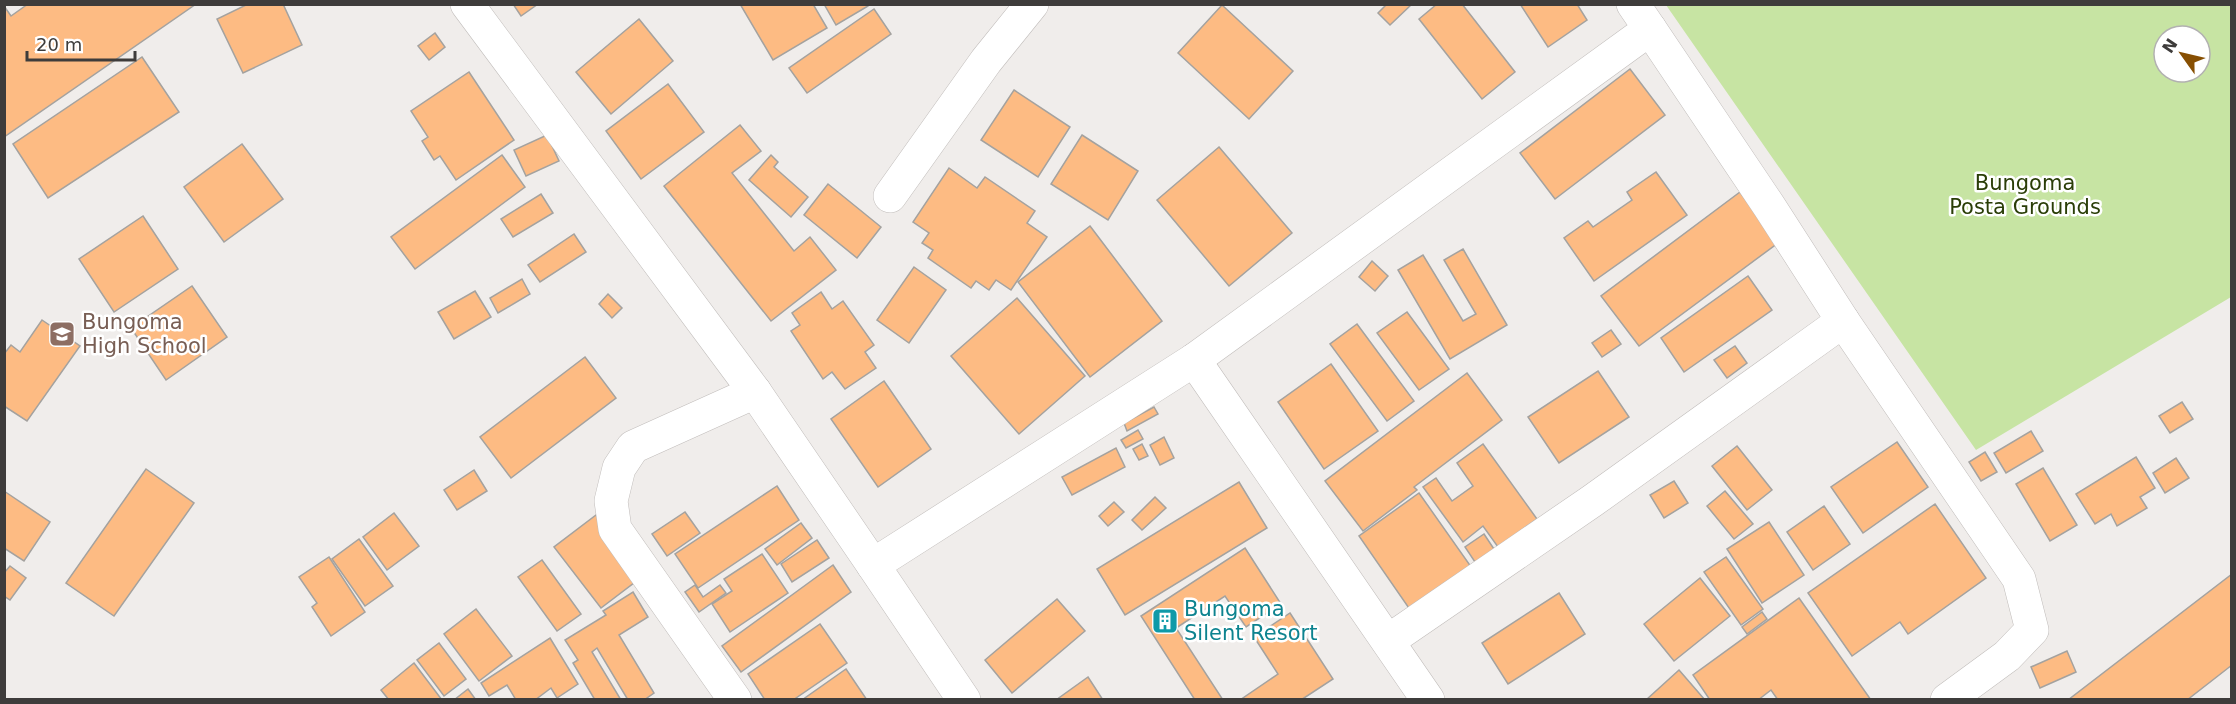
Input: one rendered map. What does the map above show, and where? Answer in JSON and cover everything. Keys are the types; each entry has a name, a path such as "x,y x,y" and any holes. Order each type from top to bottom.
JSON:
{"street":[{"path":"467,4 755,392 964,699"},
{"path":"890,196 986,61 1032,4"},
{"path":"873,565 1194,360 1641,17 1769,206 1843,321 2019,579 2032,630 2007,656 1947,699"},
{"path":"1388,641 1592,501 1843,321"},
{"path":"1194,360 1428,699"},
{"path":"735,699 615,529 611,501 619,468 633,447 755,392"}],"green space":[{"name":"Bungoma Posta Grounds","path":"1666,5 2231,5 2231,297 1976,450"}],"building":[{"path":"28,4 196,4 4,137 4,6 11,16"},
{"path":"248,4 283,4 302,45 243,73 217,19"},
{"path":"513,4 538,4 521,16"},
{"path":"740,4 813,4 827,28 773,60"},
{"path":"824,4 868,4 868,6 836,25"},
{"path":"1387,4 1412,4 1390,25 1378,13"},
{"path":"1437,4 1462,4 1515,72 1482,99 1419,19"},
{"path":"1520,4 1577,4 1587,20 1548,47"},
{"path":"1222,5 1293,71 1249,119 1178,53"},
{"path":"874,9 891,34 807,93 789,68"},
{"path":"639,19 673,61 611,114 576,72"},
{"path":"435,33 445,47 429,60 418,46"},
{"path":"142,57 179,112 48,198 13,144"},
{"path":"1630,69 1665,115 1555,199 1520,153"},
{"path":"469,72 514,140 456,180 440,156 434,160 422,141 428,137 411,111"},
{"path":"668,84 704,132 641,179 606,131"},
{"path":"1014,90 1070,127 1038,177 981,140"},
{"path":"740,125 761,151 732,173 794,251 810,237 836,270 771,321 664,186"},
{"path":"547,135 559,161 526,176 514,150"},
{"path":"1082,135 1138,171 1108,220 1051,184"},
{"path":"242,144 283,199 224,242 184,187"},
{"path":"1219,147 1292,233 1229,286 1157,200"},
{"path":"502,155 525,187 415,269 391,237"},
{"path":"771,155 778,162 774,167 808,197 791,217 749,180"},
{"path":"949,168 977,188 985,177 1035,211 1027,223 1047,237 1011,290 996,280 989,290 976,281 971,288 928,258 933,250 922,243 929,233 913,222"},
{"path":"1656,172 1687,215 1594,281 1564,238 1588,221 1593,227 1632,200 1627,192"},
{"path":"828,184 881,227 857,258 804,215"},
{"path":"1740,192 1778,243 1639,346 1601,296"},
{"path":"541,194 553,213 513,237 501,219"},
{"path":"143,216 178,269 114,312 79,259"},
{"path":"1090,226 1162,321 1090,377 1018,282"},
{"path":"574,234 586,252 540,282 528,265"},
{"path":"1463,249 1507,325 1450,359 1398,270 1423,255 1463,321 1476,314 1444,260"},
{"path":"1372,261 1388,276 1375,291 1359,277"},
{"path":"914,267 946,290 909,343 877,320"},
{"path":"1748,276 1772,310 1684,372 1661,338"},
{"path":"522,279 530,294 498,313 490,298"},
{"path":"192,286 227,337 166,380 131,328"},
{"path":"475,291 491,317 454,339 438,312"},
{"path":"821,292 832,309 843,301 874,345 865,352 876,368 845,389 832,372 823,379 791,331 800,325 792,313"},
{"path":"608,294 622,308 612,318 599,304"},
{"path":"1017,298 1085,376 1019,434 951,356"},
{"path":"1407,312 1449,369 1419,390 1377,333"},
{"path":"42,320 80,346 27,421 4,406 4,354 11,345 20,352"},
{"path":"1357,324 1414,401 1387,421 1330,344"},
{"path":"1611,330 1621,344 1602,357 1592,343"},
{"path":"1735,346 1747,363 1727,378 1714,360"},
{"path":"585,357 616,398 511,478 480,437"},
{"path":"1331,364 1378,431 1324,469 1278,402"},
{"path":"1598,371 1629,417 1559,463 1528,417"},
{"path":"1467,373 1502,420 1414,487 1417,490 1363,531 1325,481"},
{"path":"884,381 931,449 878,487 831,419"},
{"path":"2182,402 2193,419 2170,433 2159,416"},
{"path":"1154,407 1158,414 1127,431 1124,423"},
{"path":"1138,430 1143,439 1126,448 1121,440"},
{"path":"2031,431 2043,451 2006,473 1994,453"},
{"path":"1164,437 1174,458 1160,465 1150,445"},
{"path":"1897,442 1928,487 1863,533 1831,487"},
{"path":"1142,444 1148,456 1139,460 1133,449"},
{"path":"1483,444 1537,519 1498,547 1483,526 1463,542 1423,487 1436,478 1452,501 1473,486 1457,463"},
{"path":"1737,446 1772,490 1747,510 1712,466"},
{"path":"1116,448 1125,467 1072,495 1062,477"},
{"path":"1985,452 1997,472 1981,481 1969,462"},
{"path":"2136,457 2155,488 2140,497 2147,508 2117,526 2111,514 2095,524 2076,494"},
{"path":"2176,458 2189,478 2165,493 2153,473"},
{"path":"2043,468 2077,525 2050,541 2016,484"},
{"path":"146,469 194,503 114,616 66,583"},
{"path":"474,470 487,491 457,510 444,490"},
{"path":"1674,481 1688,503 1664,518 1650,495"},
{"path":"1239,482 1267,528 1125,615 1097,569"},
{"path":"777,486 799,520 698,588 675,554"},
{"path":"4,491 50,522 24,561 4,548"},
{"path":"1725,491 1753,524 1734,539 1707,506"},
{"path":"1419,493 1474,571 1413,614 1359,536"},
{"path":"1155,497 1166,508 1142,530 1132,520"},
{"path":"1114,502 1124,512 1108,526 1099,516"},
{"path":"1935,504 1986,578 1908,634 1900,622 1852,656 1808,593"},
{"path":"1824,506 1850,544 1813,570 1787,532"},
{"path":"685,512 700,533 667,556 652,534"},
{"path":"394,513 419,546 387,570 363,537"},
{"path":"596,515 643,576 601,608 554,547"},
{"path":"1769,522 1804,575 1762,603 1727,549"},
{"path":"801,523 812,538 777,565 765,549"},
{"path":"1484,534 1498,555 1479,568 1465,547"},
{"path":"359,539 393,586 365,606 332,559"},
{"path":"817,540 829,558 792,582 781,564"},
{"name":"Bungoma Silent Resort","path":"1245,548 1281,604 1246,627 1225,596 1176,628 1223,700 1195,700 1141,616"},
{"path":"762,554 788,593 730,632 712,604 732,591 724,579"},
{"path":"329,557 365,612 331,636 312,607 317,603 299,577"},
{"path":"1726,557 1763,609 1741,625 1704,572"},
{"path":"542,560 581,614 557,631 518,577"},
{"path":"833,565 851,592 741,672 722,646"},
{"path":"10,566 26,578 10,600 4,596 4,573"},
{"path":"2232,574 2232,665 2187,700 2068,700"},
{"path":"1700,578 1730,616 1674,661 1644,624"},
{"path":"695,585 703,597 720,585 726,593 699,612 685,592"},
{"path":"633,592 648,617 619,635 654,693 644,700 628,700 597,648 592,652 621,700 595,700 573,663 578,660 565,640 606,615 603,611"},
{"path":"1559,593 1585,634 1508,684 1482,643"},
{"path":"1799,598 1871,700 1778,700 1771,690 1758,700 1710,700 1693,675"},
{"path":"1057,599 1085,631 1012,693 985,660"},
{"path":"476,609 512,656 479,681 444,634"},
{"path":"1762,612 1767,619 1747,634 1742,627"},
{"name":"Bungoma Silent Resort","path":"1290,613 1333,679 1301,700 1240,700 1278,674 1254,637"},
{"path":"820,624 847,663 793,700 765,700 748,674"},
{"path":"550,638 578,684 557,698 551,688 535,700 516,700 507,685 489,696 481,683"},
{"path":"439,643 466,679 444,696 417,660"},
{"path":"2067,651 2076,672 2040,688 2031,667"},
{"path":"414,663 442,700 389,700 381,690"},
{"path":"846,669 867,700 802,700"},
{"path":"1679,670 1705,700 1646,700"},
{"path":"1088,677 1103,700 1056,700"},
{"path":"468,689 476,700 454,700"}],"place":[{"name":"Bungoma High School","path":"62,334"},
{"name":"Bungoma Silent Resort","path":"1165,621"}]}
